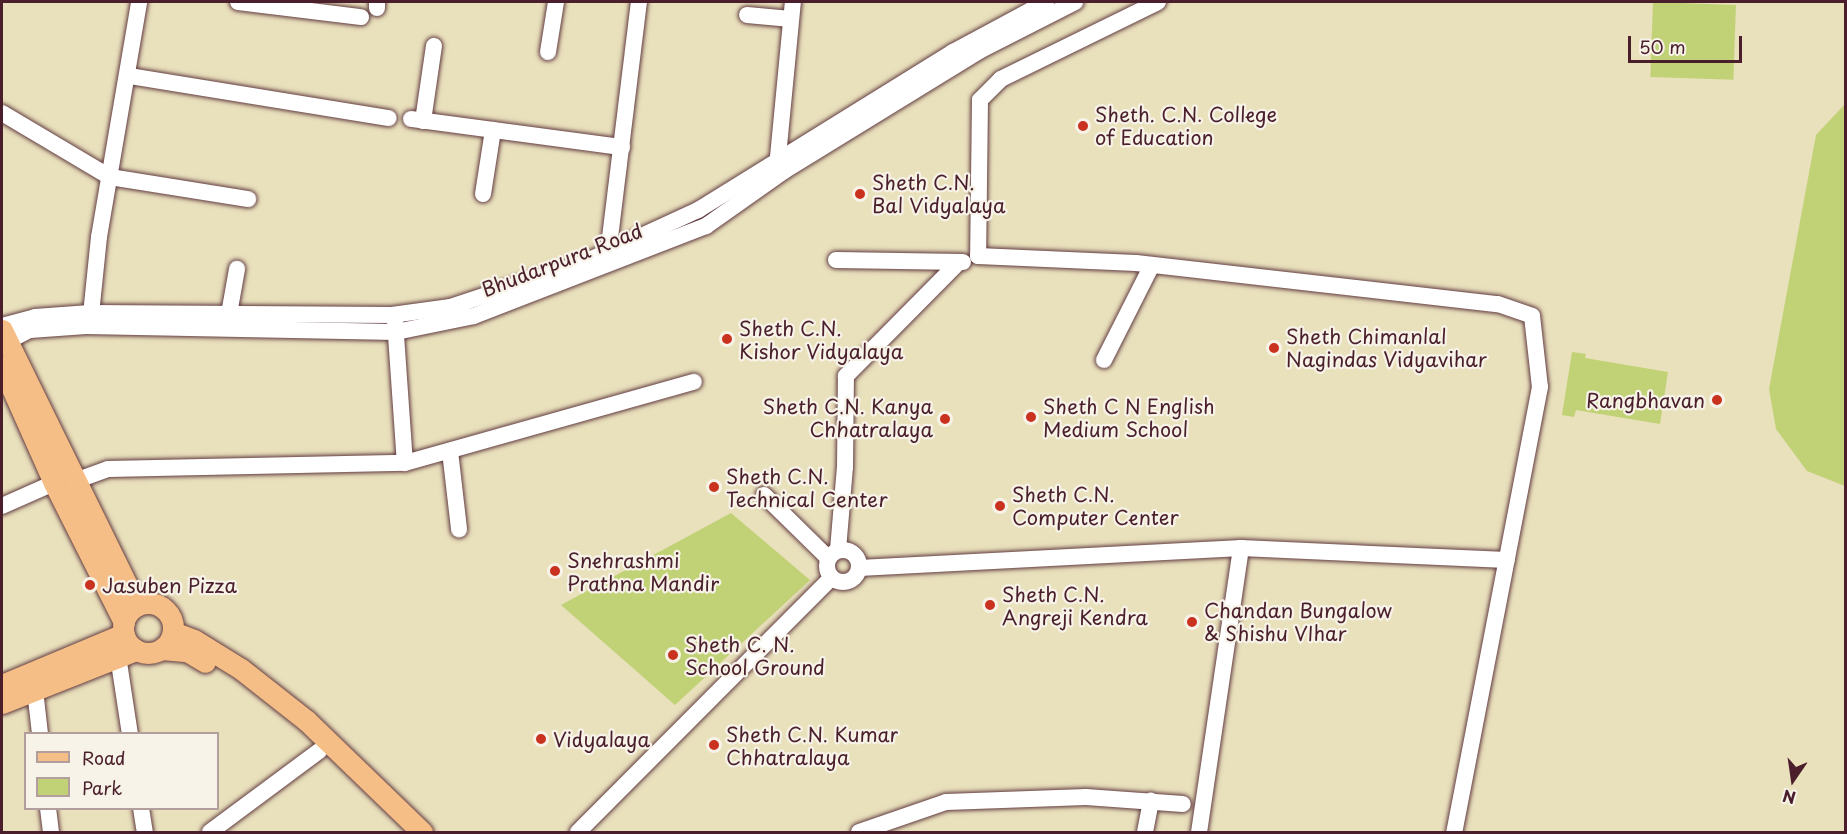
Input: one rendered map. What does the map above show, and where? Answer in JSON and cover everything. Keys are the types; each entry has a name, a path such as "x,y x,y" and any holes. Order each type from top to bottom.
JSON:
{"main road":[{"path":"3,335 128,634 149,653 167,641 194,640 241,669 307,721 422,832"},
{"path":"2,366 64,482"},
{"path":"2,704 35,690 128,634 162,608 169,614 167,641"},
{"path":"2,685 128,634"},
{"path":"167,641 234,680 319,751 402,832"}],"street":[{"path":"90,320 110,177 129,76 139,2"},
{"path":"238,2 361,17"},
{"path":"548,52 556,2"},
{"path":"607,260 639,2"},
{"path":"777,168 793,2"},
{"name":"Bhudarpura Road","path":"90,320 396,332 474,316 607,260 777,168 1047,5 1075,2"},
{"path":"978,256 980,100 1001,79 1158,2"},
{"path":"747,15 791,19"},
{"path":"434,46 417,120 622,147"},
{"path":"129,76 389,118"},
{"path":"2,113 110,177 248,199"},
{"path":"483,194 493,130"},
{"path":"836,260 957,264 978,256 1152,265 1498,304 1532,316 1540,387 1454,832"},
{"name":"Bhudarpura Road","path":"3,335 90,320 229,314 394,314 450,307 607,260"},
{"path":"957,264 846,376 845,468 833,554 826,570 831,578 847,582 859,568 1241,548 1507,560"},
{"path":"1104,360 1152,265"},
{"path":"229,314 237,268"},
{"path":"394,314 405,464"},
{"path":"2,506 64,482 108,469 405,464 694,382"},
{"path":"450,451 459,528"},
{"path":"764,495 833,554 856,556 859,568"},
{"path":"1199,832 1241,548"},
{"path":"578,832 831,578"},
{"path":"128,634 130,732"},
{"path":"35,690 40,732"},
{"path":"210,832 319,751"},
{"path":"859,832 897,826 946,802 1086,797 1183,804"},
{"path":"1145,832 1151,801"},
{"path":"48,810 51,832"},
{"path":"141,810 145,832"}],"green space":[{"path":"1653,2 1736,5 1733,80 1650,77"},
{"path":"1845,104 1845,486 1807,471 1776,429 1769,389 1816,135"},
{"path":"1572,352 1586,354 1585,358 1668,372 1660,424 1576,410 1574,417 1562,415"},
{"name":"Sheth C. N. School Ground","path":"731,513 810,580 675,705 561,605"}],"place":[{"name":"Sheth. C.N. College of Education","path":"1083,126"},
{"name":"Sheth C.N. Bal Vidyalaya","path":"860,194"},
{"name":"Sheth C.N. Kishor Vidyalaya","path":"727,339"},
{"name":"Sheth Chimanlal Nagindas Vidyavihar","path":"1274,348"},
{"name":"Rangbhavan","path":"1717,400"},
{"name":"Sheth C N English Medium School","path":"1031,417"},
{"name":"Sheth C.N. Kanya Chhatralaya","path":"945,419"},
{"name":"Sheth C.N. Technical Center","path":"714,487"},
{"name":"Sheth C.N. Computer Center","path":"1000,506"},
{"name":"Snehrashmi Prathna Mandir","path":"555,571"},
{"name":"Jasuben Pizza","path":"90,585"},
{"name":"Sheth C.N. Angreji Kendra","path":"990,605"},
{"name":"Chandan Bungalow & Shishu VIhar","path":"1192,622"},
{"name":"Sheth C. N. School Ground","path":"673,655"},
{"name":"Vidyalaya","path":"541,739"},
{"name":"Sheth C.N. Kumar Chhatralaya","path":"714,745"}]}
